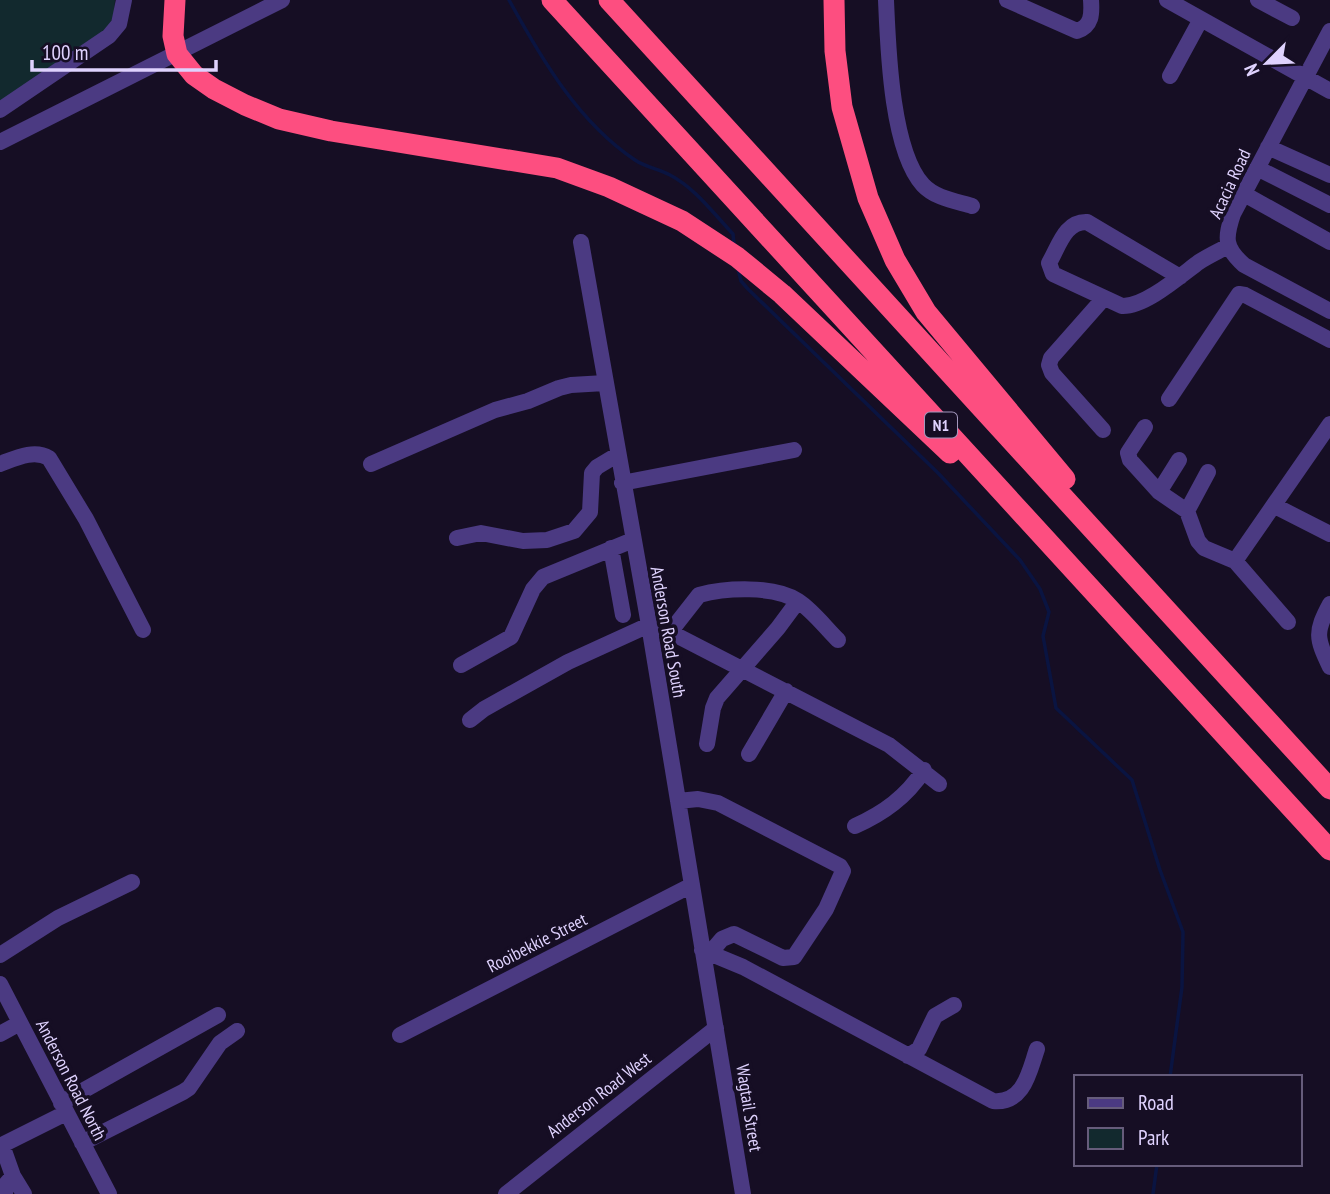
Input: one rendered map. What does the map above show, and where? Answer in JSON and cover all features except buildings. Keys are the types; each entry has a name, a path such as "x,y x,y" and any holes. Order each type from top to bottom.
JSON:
{"highway":[{"path":"175,0 173,36 177,54 194,75 214,89 279,119 331,131 556,168 609,187 682,221 737,257 782,294 1079,575"},
{"name":"N1","path":"552,0 1330,850"},
{"name":"N1","path":"609,0 1330,789"},
{"path":"834,0 835,51 842,107 868,198 895,260 926,312 1228,675"}],"street":[{"path":"0,110 109,36 119,24 124,0"},
{"path":"0,142 282,0"},
{"path":"886,0 890,83 912,170 923,185 937,196 972,206"},
{"path":"1007,0 1077,31 1087,26 1091,17 1091,0"},
{"path":"1168,0 1330,91"},
{"path":"1258,0 1292,18"},
{"path":"1170,76 1201,19"},
{"name":"Acacia Road","path":"1330,32 1244,194 1227,232 1228,246 1234,257 1244,265 1330,311"},
{"path":"1268,148 1330,175"},
{"path":"1257,169 1330,205"},
{"path":"1244,194 1330,242"},
{"path":"1180,277 1087,222 1077,221 1070,225 1049,263 1053,274 1122,306 1129,306 1180,277 1228,246"},
{"name":"Anderson Road South","path":"581,242 649,625 677,801 706,951 716,1028"},
{"path":"1169,399 1239,294 1330,340"},
{"path":"1103,429 1052,373 1049,365 1051,358 1104,298"},
{"path":"371,464 495,410 566,386 605,383"},
{"path":"1235,561 1330,424"},
{"path":"1145,427 1128,457 1159,492 1187,510 1198,541 1204,548 1235,561 1288,622"},
{"path":"622,484 794,450"},
{"path":"0,464 34,453 49,458 86,519 143,629"},
{"path":"457,538 481,533 523,541 547,540 574,531 590,512 592,473 617,455"},
{"path":"1159,492 1179,460"},
{"path":"1187,510 1208,472"},
{"path":"1275,506 1330,534"},
{"path":"461,666 511,636 533,589 542,577 633,540"},
{"path":"611,548 623,615"},
{"path":"670,632 696,597 704,594 766,590 798,601 838,640"},
{"path":"707,744 717,698 771,637 798,601"},
{"path":"1330,604 1317,631 1330,667"},
{"path":"470,720 484,709 568,662 649,625 670,632 742,668 889,746 939,784"},
{"path":"749,754 786,691"},
{"path":"855,827 888,809 916,782 924,770"},
{"path":"677,801 698,799 718,803 840,866 843,871 826,909 794,957 783,958 734,934 706,951 743,967 993,1101 998,1102 1019,1093 1037,1049"},
{"path":"0,955 58,918 132,881"},
{"name":"Rooibekkie Street","path":"400,1035 692,886"},
{"name":"Anderson Road North","path":"0,984 109,1194"},
{"path":"908,1056 919,1049 935,1016 954,1005"},
{"path":"24,1194 13,1176 1,1146 218,1015"},
{"path":"0,1034 20,1023"},
{"name":"Anderson Road West","path":"506,1194 716,1028"},
{"name":"Wagtail Street","path":"716,1028 743,1194"},
{"path":"82,1143 183,1092 194,1082 220,1043 237,1031"},
{"path":"5,1194 6,1184 13,1176"}],"green space":[{"path":"0,0 115,0 113,27 0,107"}],"waterway":[{"path":"509,0 563,88 596,127 635,160 670,175 688,187 733,234 734,244"},
{"path":"738,269 741,281 748,289 938,473 1020,560 1040,589 1049,612 1043,636 1056,708 1132,780 1183,932 1182,987 1170,1075"},
{"path":"1153,1194 1157,1166"}]}
